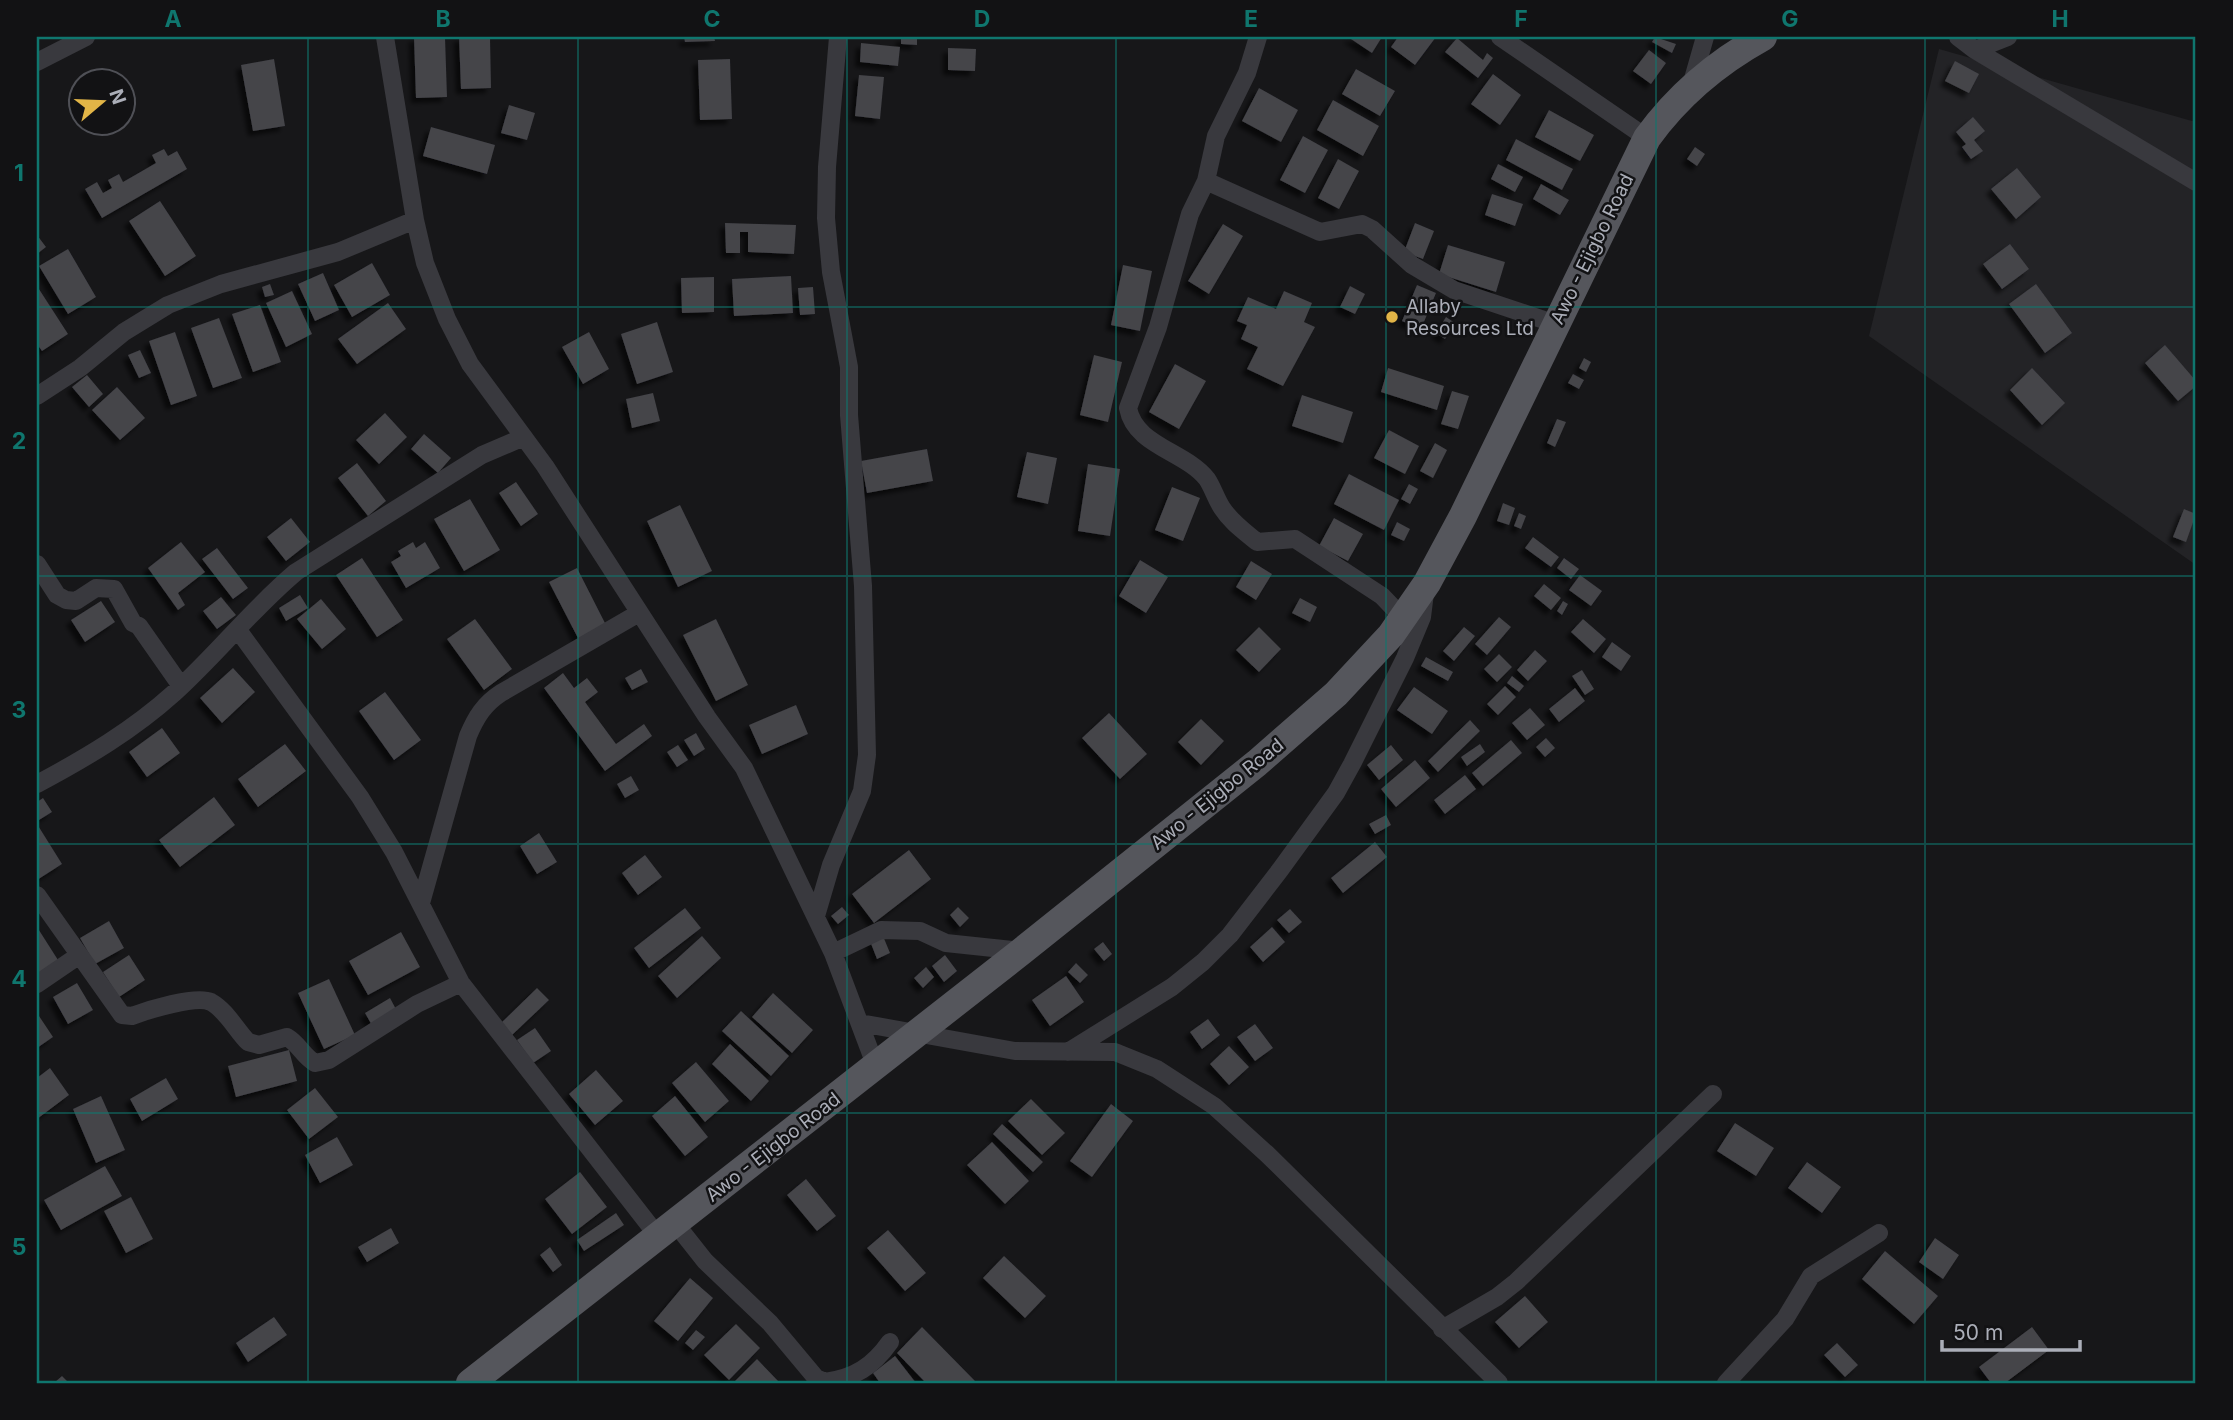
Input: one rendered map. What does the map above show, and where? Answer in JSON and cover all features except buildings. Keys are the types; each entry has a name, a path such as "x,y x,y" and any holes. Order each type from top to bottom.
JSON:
{"main road":[{"name":"Awo - Ejigbo Road","path":"470,1383 876,1067 1326,703 1391,635 1427,583 1647,138 1667,111 1691,86 1737,51 1763,37"}],"street":[{"path":"39,58 86,37"},
{"path":"385,37 415,220 425,263 447,319 470,364 524,437 744,768 833,953 876,1067"},
{"path":"816,916 831,865 862,791 867,755 863,586 849,415 849,367 831,272 826,218 827,167 838,37"},
{"path":"1258,37 1247,74 1216,136 1206,181 1190,214 1158,327 1128,408 1130,418 1141,432 1206,479 1234,524 1257,542 1295,539 1382,596 1403,618"},
{"path":"1500,37 1647,138"},
{"path":"1691,86 1704,37"},
{"path":"1958,37 1975,50 2196,182"},
{"path":"1975,50 2008,37"},
{"path":"1206,181 1320,232 1362,224 1372,229 1412,265 1454,290 1556,324"},
{"path":"37,396 80,368 124,332 168,305 221,284 338,252 415,220"},
{"path":"37,784 99,751 181,686 274,590 296,572 482,455 524,437"},
{"path":"37,564 57,595 66,600 76,601 96,588 114,589 133,624 139,626 181,686"},
{"path":"1068,1052 1172,987 1203,962 1230,935 1280,870 1336,793 1352,764 1422,617 1427,583"},
{"path":"421,903 468,736 477,716 488,702 501,693 639,613"},
{"path":"238,630 360,797 421,903 461,983 666,1229 705,1261 770,1323 816,1378 825,1382 859,1373 875,1363 890,1342"},
{"path":"37,895 122,1015 132,1016 197,999 210,1002 223,1012 248,1042 260,1045 287,1037 295,1042 304,1056 315,1063 329,1060 417,1004 461,983"},
{"path":"833,953 881,930 920,931 946,943 1022,951"},
{"path":"37,984 78,956"},
{"path":"860,1023 1015,1051 1115,1052 1135,1058 1214,1105 1499,1383"},
{"path":"1442,1329 1497,1297 1516,1282 1713,1094"},
{"path":"1726,1383 1785,1318 1811,1276 1879,1234"}],"shaded area":[{"path":"1939,49 2192,121 2196,119 2196,565 1869,336"}],"place":[{"name":"Allaby Resources Ltd","path":"1392,317"}]}
